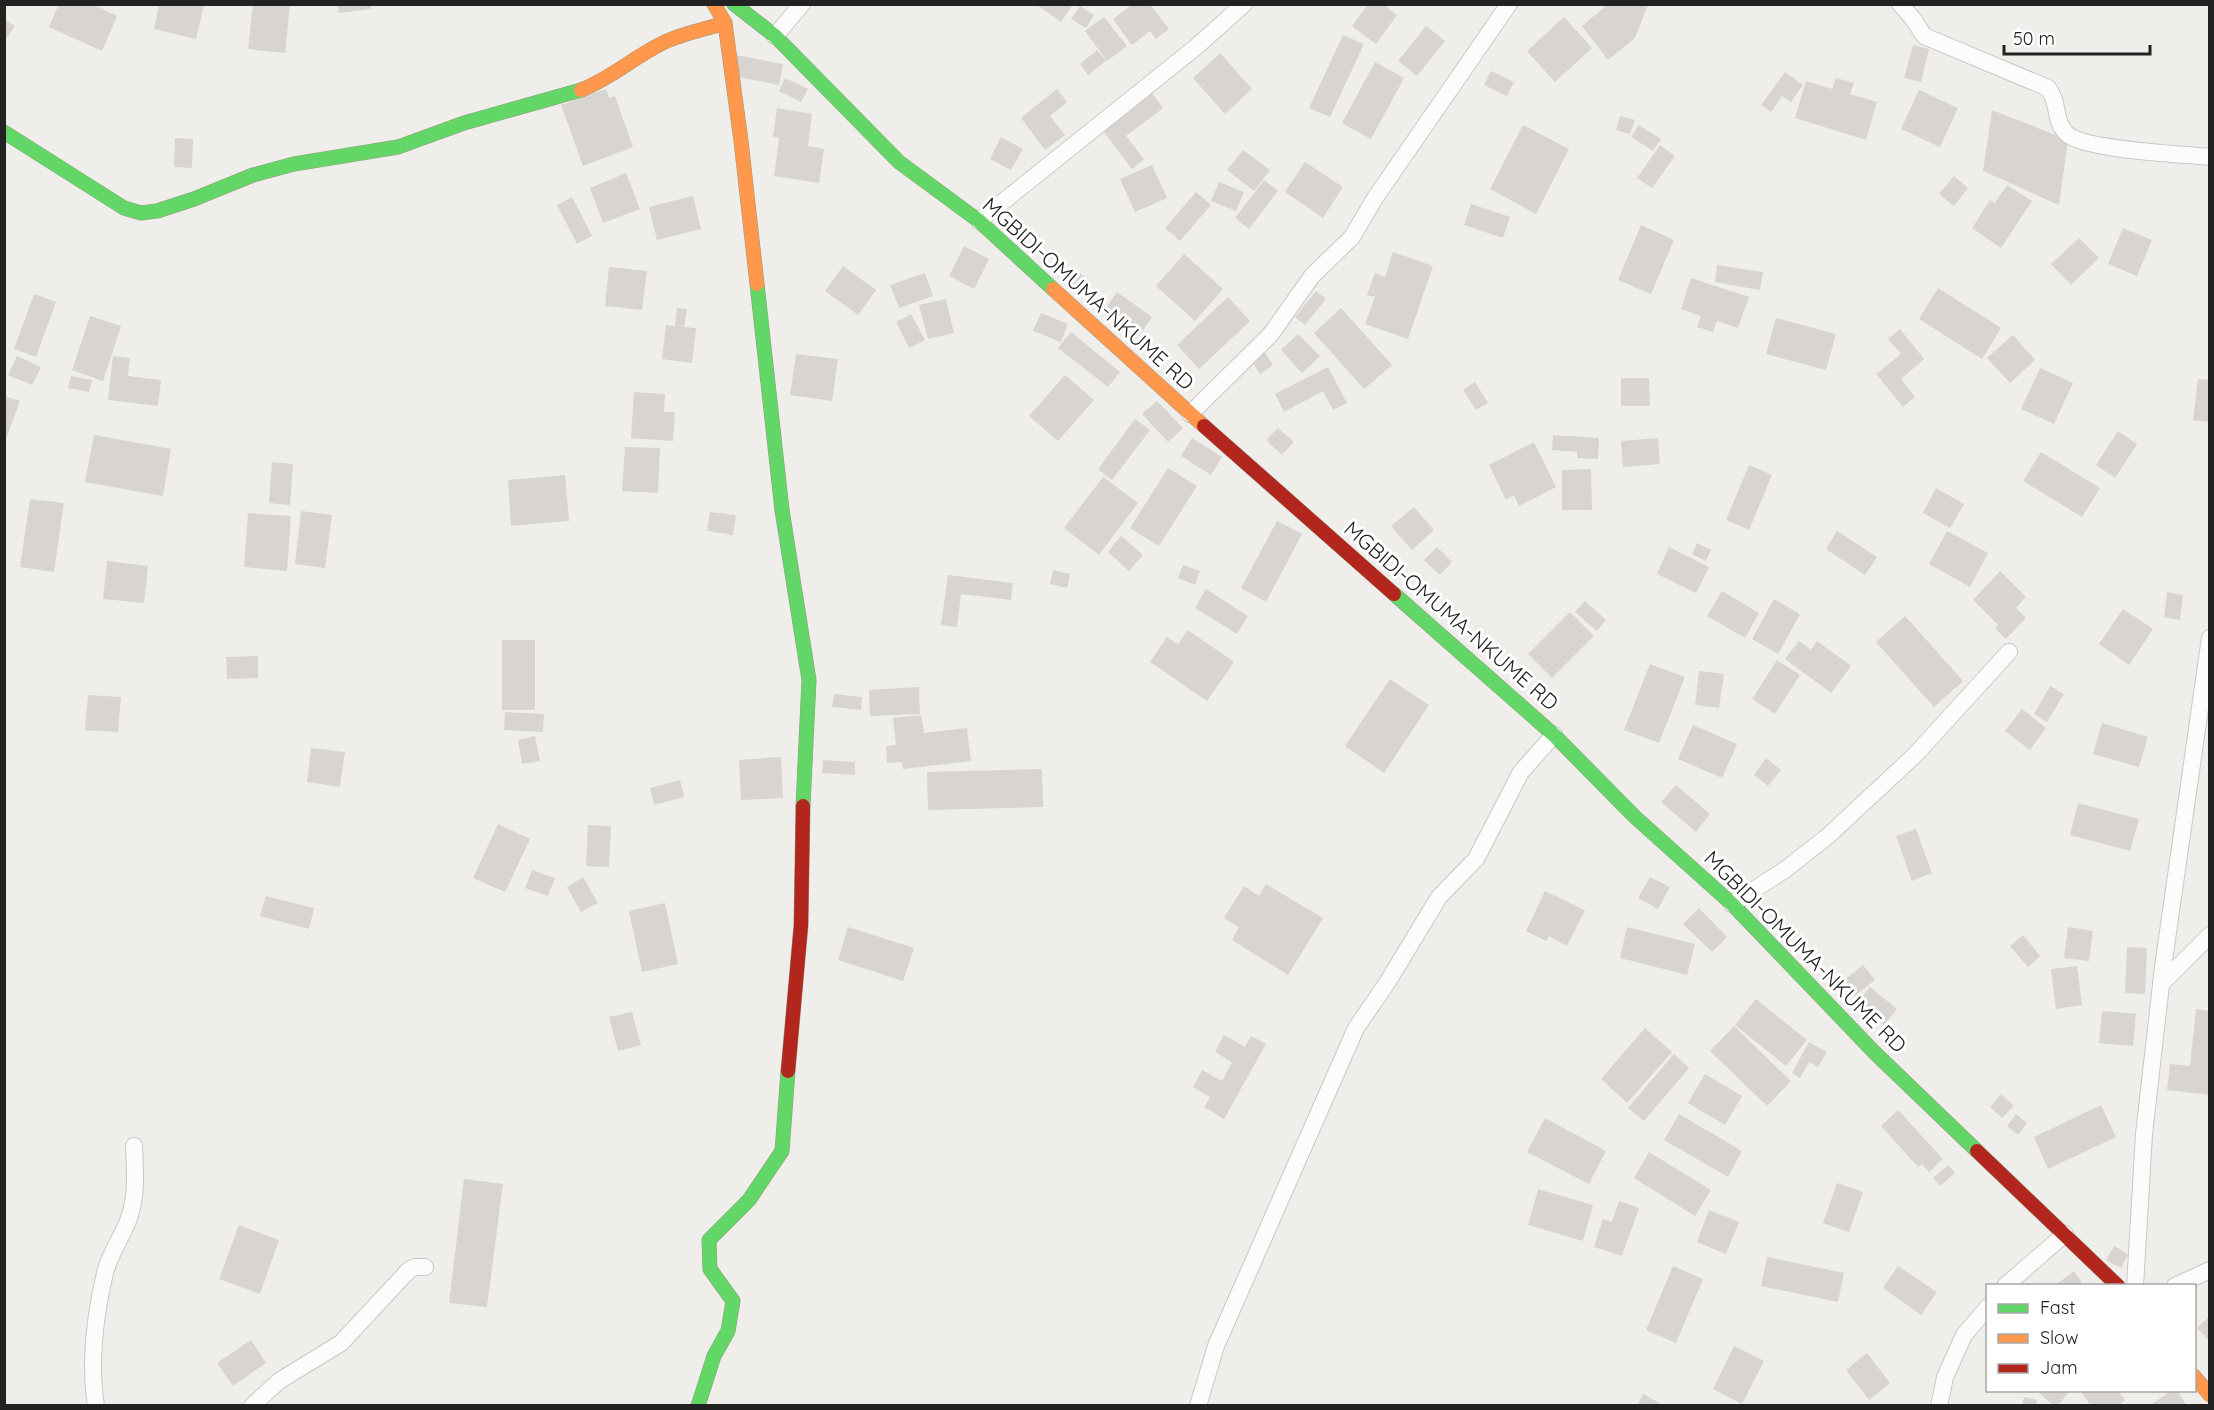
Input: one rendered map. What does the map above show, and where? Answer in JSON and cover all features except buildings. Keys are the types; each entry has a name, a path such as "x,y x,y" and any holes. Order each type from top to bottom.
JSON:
{"street":[{"path":"698,1406 714,1356 728,1331 733,1301 710,1269 709,1240 749,1200 782,1150 801,925 809,680 782,510 741,141 724,23 714,4"},
{"name":"MGBIDI-OMUMA-NKUME RD","path":"734,4 775,36 898,162 979,221 1191,414 1554,735 1635,817 1732,904 1875,1053 2116,1284"},
{"path":"775,36 802,4"},
{"path":"979,221 1196,47 1244,4"},
{"path":"1191,414 1271,334 1312,276 1352,237 1375,198 1509,4"},
{"path":"1900,4 1914,20 1923,36 2048,88 2057,104 2060,125 2077,141 2210,157"},
{"path":"4,132 124,208 141,213 194,199 253,175 294,164 398,147 464,123 568,95 599,82 667,42 724,23"},
{"path":"2135,1284 2144,1134 2161,984 2210,638"},
{"path":"1732,904 1786,869 1828,836 1915,755 2009,651"},
{"path":"1198,1406 1216,1346 1356,1028 1387,983 1439,897 1476,859 1521,772 1554,735"},
{"path":"2161,984 2210,935"},
{"path":"96,1406 92,1379 94,1337 105,1272 115,1245 130,1216 133,1202 134,1146"},
{"path":"2007,1284 2065,1234"},
{"path":"252,1406 279,1382 341,1343 408,1271 414,1267 425,1267"},
{"path":"2179,1284 2210,1270"},
{"path":"1939,1406 1945,1377 1964,1335 1986,1309"},
{"path":"2196,1378 2210,1395"}],"traffic: fast":[{"path":"734,4 775,36 899,162 979,221 1053,289"},
{"path":"4,132 124,208 141,213 157,211 194,199 253,175 294,164 398,147 464,123 581,90"},
{"path":"757,284 782,510 809,680 803,806"},
{"path":"1394,594 1554,735 1635,817 1732,904 1875,1053 1977,1151"},
{"path":"698,1406 714,1356 728,1331 733,1301 710,1269 709,1240 749,1200 782,1151 788,1071"}],"traffic: slow":[{"path":"714,4 725,23 757,284"},
{"path":"581,90 667,41 725,23"},
{"path":"1053,289 1204,426"},
{"path":"2196,1378 2210,1395"}],"traffic: jam":[{"path":"1204,426 1394,594"},
{"path":"788,1071 801,925 803,806"},
{"path":"1977,1151 2116,1284"}]}
